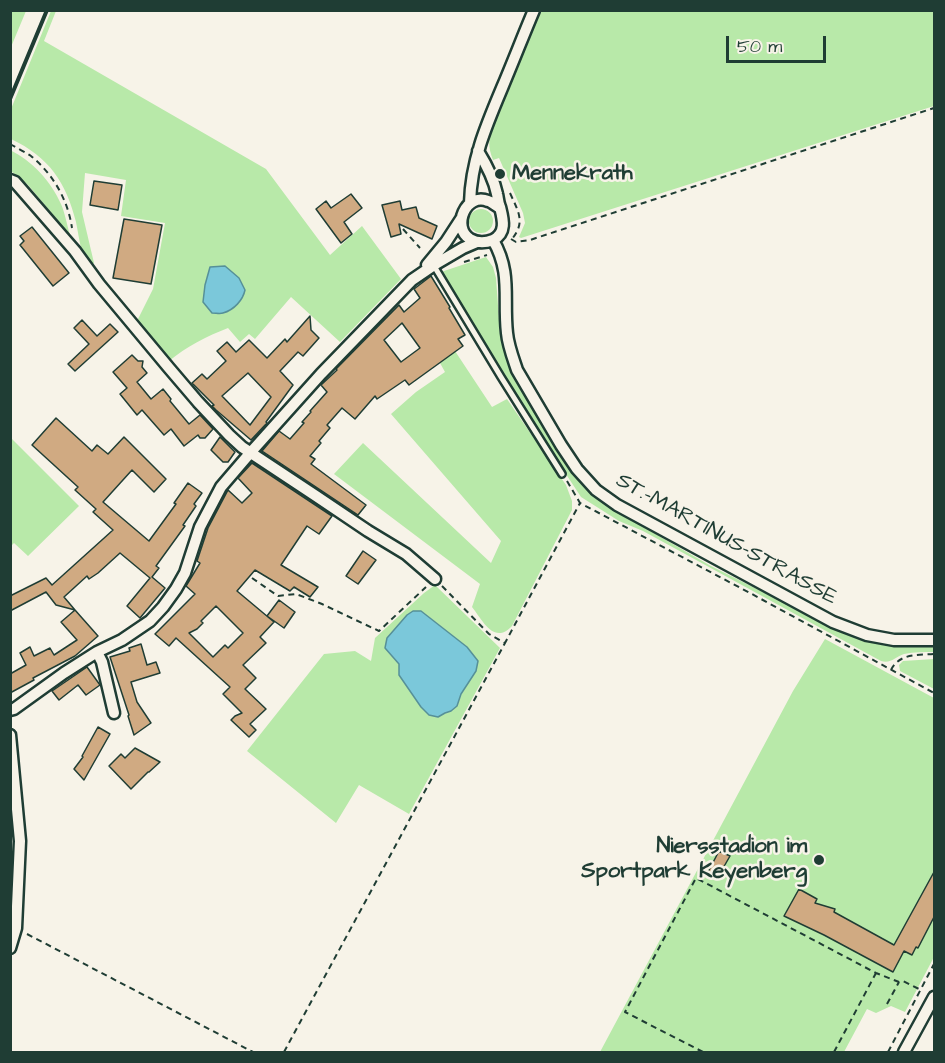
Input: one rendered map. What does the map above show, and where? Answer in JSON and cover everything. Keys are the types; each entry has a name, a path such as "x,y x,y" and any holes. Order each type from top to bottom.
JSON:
{"street":[{"path":"478,152 497,192 504,220 503,227 497,236 484,243 467,236 461,225 462,213 470,203 473,172 478,152 534,10"},
{"path":"10,180 15,182 75,251 99,284 198,402 242,447 406,554 435,579"},
{"path":"470,203 483,200 500,208"},
{"path":"420,274 461,219"},
{"name":"ST.-MARTINUS-STRASSE","path":"497,236 505,270 507,334 512,358 561,446 596,490 617,505 833,622 867,635 894,640 934,640"},
{"path":"10,710 97,652 122,640 150,621 163,607 185,573 200,527 210,506 222,487 251,452 412,280 463,248 477,242"},
{"path":"97,652 102,662 114,713"},
{"path":"10,735 20,842 16,928 10,948"},
{"path":"904,1053 934,997"}],"lane":[{"path":"434,265 562,474"}],"path":[{"path":"497,236 516,242 530,240 934,108"},
{"path":"10,144 31,156 61,191 70,216 75,251"},
{"path":"403,229 420,248"},
{"path":"562,474 580,503 934,693"},
{"path":"284,1053 580,503"},
{"path":"252,578 278,596 296,594 379,631 435,579 489,634 505,643"},
{"path":"891,669 903,657 934,654"},
{"path":"703,1053 625,1012 696,878 876,973 899,982 903,981 921,990"},
{"path":"16,928 253,1053"},
{"path":"888,1053 934,964"},
{"path":"834,1053 876,973"},
{"path":"887,1004 899,982"}],"green space":[{"path":"10,11 26,11 11,47"},
{"path":"51,11 56,11 44,41 266,169 330,255 362,226 401,279 340,342 291,297 255,339 249,334 240,342 228,328 197,342 169,361 137,321 153,289 165,223 121,216 126,180 85,173 82,212 94,263 91,265 84,255 72,208 61,183 54,172 36,154 11,139 11,109"},
{"path":"541,11 934,11 934,106 521,238 519,237 525,223 523,213 499,158 493,160 489,139"},
{"path":"10,150 33,166 52,187 62,208 70,235 28,185 11,171"},
{"path":"481,209 490,212 493,221 490,230 481,233 472,230 469,221 472,212"},
{"path":"486,257 493,267 496,278 500,333 511,372 557,450 591,492 614,510 711,566 843,632 888,643 934,644 934,652 908,653 890,661 881,661 643,531 619,521 581,497 533,424 441,272"},
{"path":"455,351 492,407 507,399 566,485 572,501 572,510 512,626 500,633 489,629 472,607 480,584 334,474 363,443 491,563 501,541 391,414 416,392 445,372 440,363"},
{"path":"11,438 79,506 28,556 14,543 11,546"},
{"path":"435,585 500,648 409,814 359,785 336,823 247,751 324,654 355,651 371,661 375,638","holes":["414,611 421,611 467,647 476,671 461,694 457,706 438,717 421,707 399,675 399,664 388,652"]},
{"name":"Niersstadion im Sportpark Keyenberg","path":"825,639 934,698 934,957 905,1012 891,1006 876,1013 867,1009 844,1052 600,1052 793,691"},
{"path":"934,659 934,689 900,671 899,665 903,661"}],"water":[{"path":"225,266 239,278 245,290 244,294 231,310 212,313 203,302 205,285 210,267"},
{"path":"413,611 421,611 467,647 478,661 476,671 461,694 457,706 438,717 429,715 421,707 399,675 399,664 385,648 387,638"}],"building":[{"path":"94,181 122,185 118,210 90,205"},
{"path":"351,194 362,208 344,222 352,234 341,243 316,209 326,201 331,208"},
{"path":"400,201 402,210 416,207 419,218 437,226 432,239 399,224 401,234 391,237 382,205"},
{"path":"124,219 162,225 151,284 113,278"},
{"path":"32,227 69,273 53,286 20,245 24,241 20,236"},
{"path":"431,276 465,335 458,339 463,346 409,385 405,380 377,399 375,396 355,419 342,408 327,425 330,428 310,456 315,459 311,464 366,505 358,515 262,451 279,431 290,439 327,392 321,385 399,305 404,312 420,298 414,289","holes":["402,323 420,348 401,362 384,340"]},
{"path":"310,316 311,330 319,338 303,356 298,352 280,371 293,385 267,423 251,440 216,410 212,406 214,405 192,383 202,374 207,379 226,361 217,351 227,342 236,352 249,340 267,358 285,339 287,342","holes":["248,373 271,397 250,425 222,396"]},
{"path":"82,320 97,336 110,324 118,332 75,371 68,364 89,344 74,328"},
{"path":"132,355 138,361 143,361 142,367 147,373 137,382 151,399 163,389 189,424 200,415 213,429 205,438 200,438 198,435 184,446 171,429 164,435 142,410 137,415 120,394 127,388 113,372"},
{"path":"56,418 92,451 97,445 108,454 124,437 166,479 154,492 132,470 103,502 149,541 188,483 202,493 183,525 185,526 156,566 159,568 152,577 165,588 140,618 127,606 150,578 120,553 98,573 89,579 87,576 64,597 75,610 56,605 46,592 10,611 10,596 46,578 52,585 113,530 93,512 96,509 75,490 78,487 32,445"},
{"path":"220,437 235,452 228,462 223,462 211,450"},
{"path":"252,463 332,516 319,534 307,526 281,565 318,587 310,597 294,587 290,591 255,570 237,591 274,622 260,637 266,643 243,665 256,678 245,689 266,709 250,724 256,730 249,737 231,720 242,713 223,694 230,687 176,638 169,646 155,634 195,594 186,586 200,563 197,561 208,528 228,490 242,503 252,493 238,478","holes":["216,606 243,633 228,648 225,645 213,657 189,633 197,629 203,623 201,621"]},
{"path":"363,551 376,560 358,584 346,576"},
{"path":"279,600 295,612 284,628 267,616"},
{"path":"75,610 98,636 75,656 10,693 10,674 26,665 20,653 30,647 34,656 50,648 54,655 77,640 61,622"},
{"path":"141,644 147,665 156,662 160,673 131,682 137,702 151,723 134,735 110,657 130,651 129,648"},
{"path":"87,667 100,685 86,695 78,685 59,700 52,691"},
{"path":"98,727 110,734 84,780 74,769 83,757"},
{"path":"135,748 160,762 131,789 109,766 121,754 125,758"},
{"path":"719,851 730,856 718,877 708,872"},
{"path":"934,872 934,917 918,948 916,947 912,955 904,951 893,972 784,916 799,889 817,899 815,903 835,909 834,912 894,945"}],"railway":[{"path":"10,99 47,10"}],"place":[{"name":"Mennekrath","path":"500,174"},
{"name":"Niersstadion im Sportpark Keyenberg","path":"819,860"}]}
